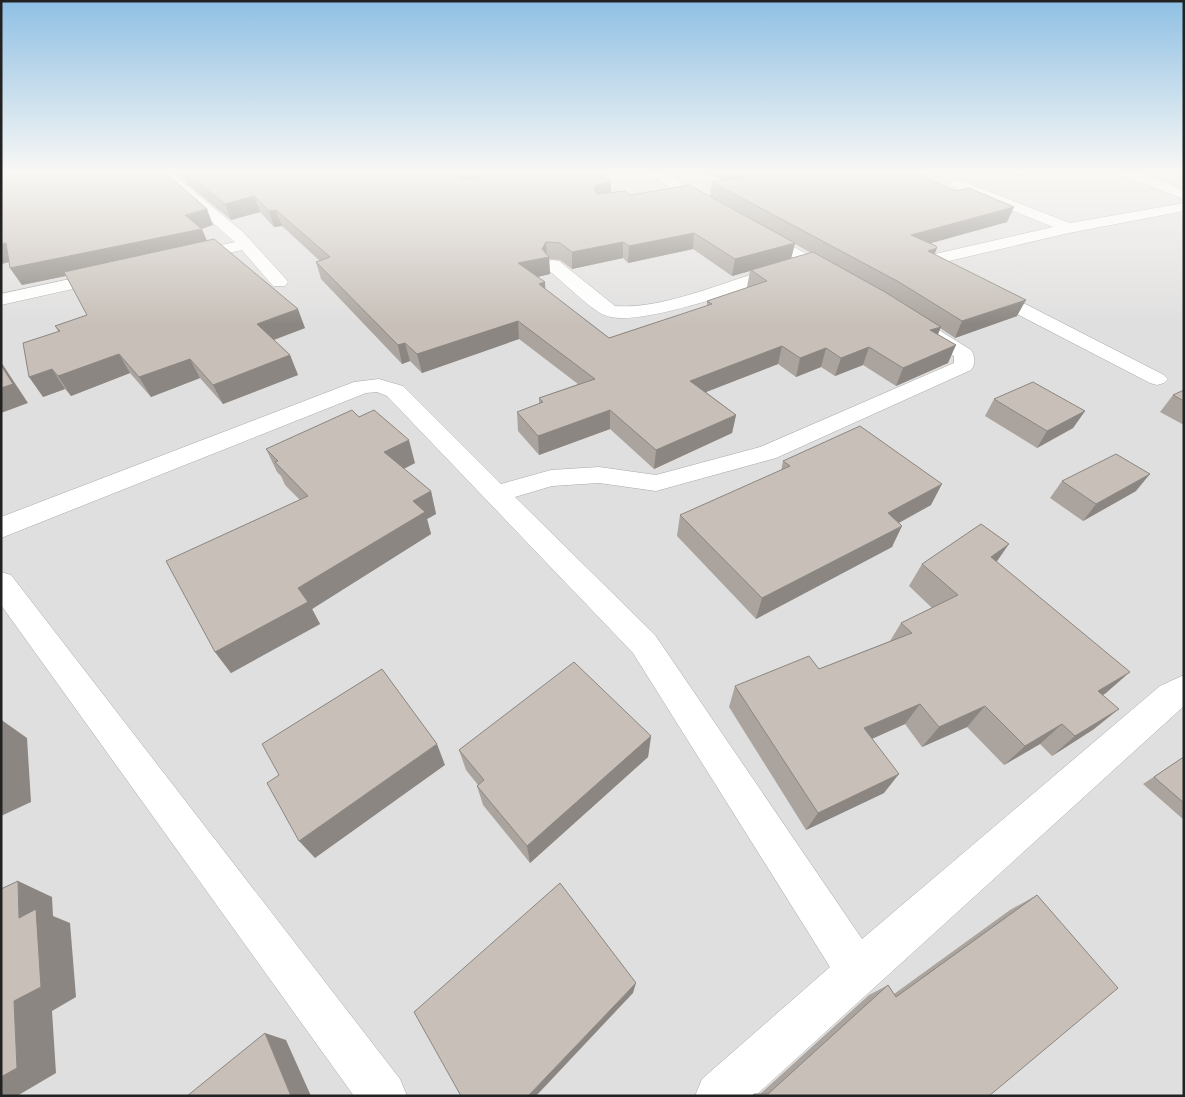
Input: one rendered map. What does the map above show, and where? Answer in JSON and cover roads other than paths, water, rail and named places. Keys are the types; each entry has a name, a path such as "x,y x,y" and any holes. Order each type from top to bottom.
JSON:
{"street":[{"path":"222,222 237,235 279,282"},
{"path":"1055,222 1069,228"},
{"path":"1101,222 948,255 940,258 940,262 959,277 1157,380"},
{"path":"750,228 842,280"},
{"path":"173,261 244,245"},
{"path":"553,265 610,311 630,313 809,262"},
{"path":"1,300 125,272"},
{"path":"496,494 551,478 598,475 656,483 768,454 964,366 964,354 909,319"},
{"path":"1,528 362,387 379,385 395,391 644,644 858,970"},
{"path":"1,583 383,1096"},
{"path":"719,1096 858,970 1172,696 1184,688"}]}
